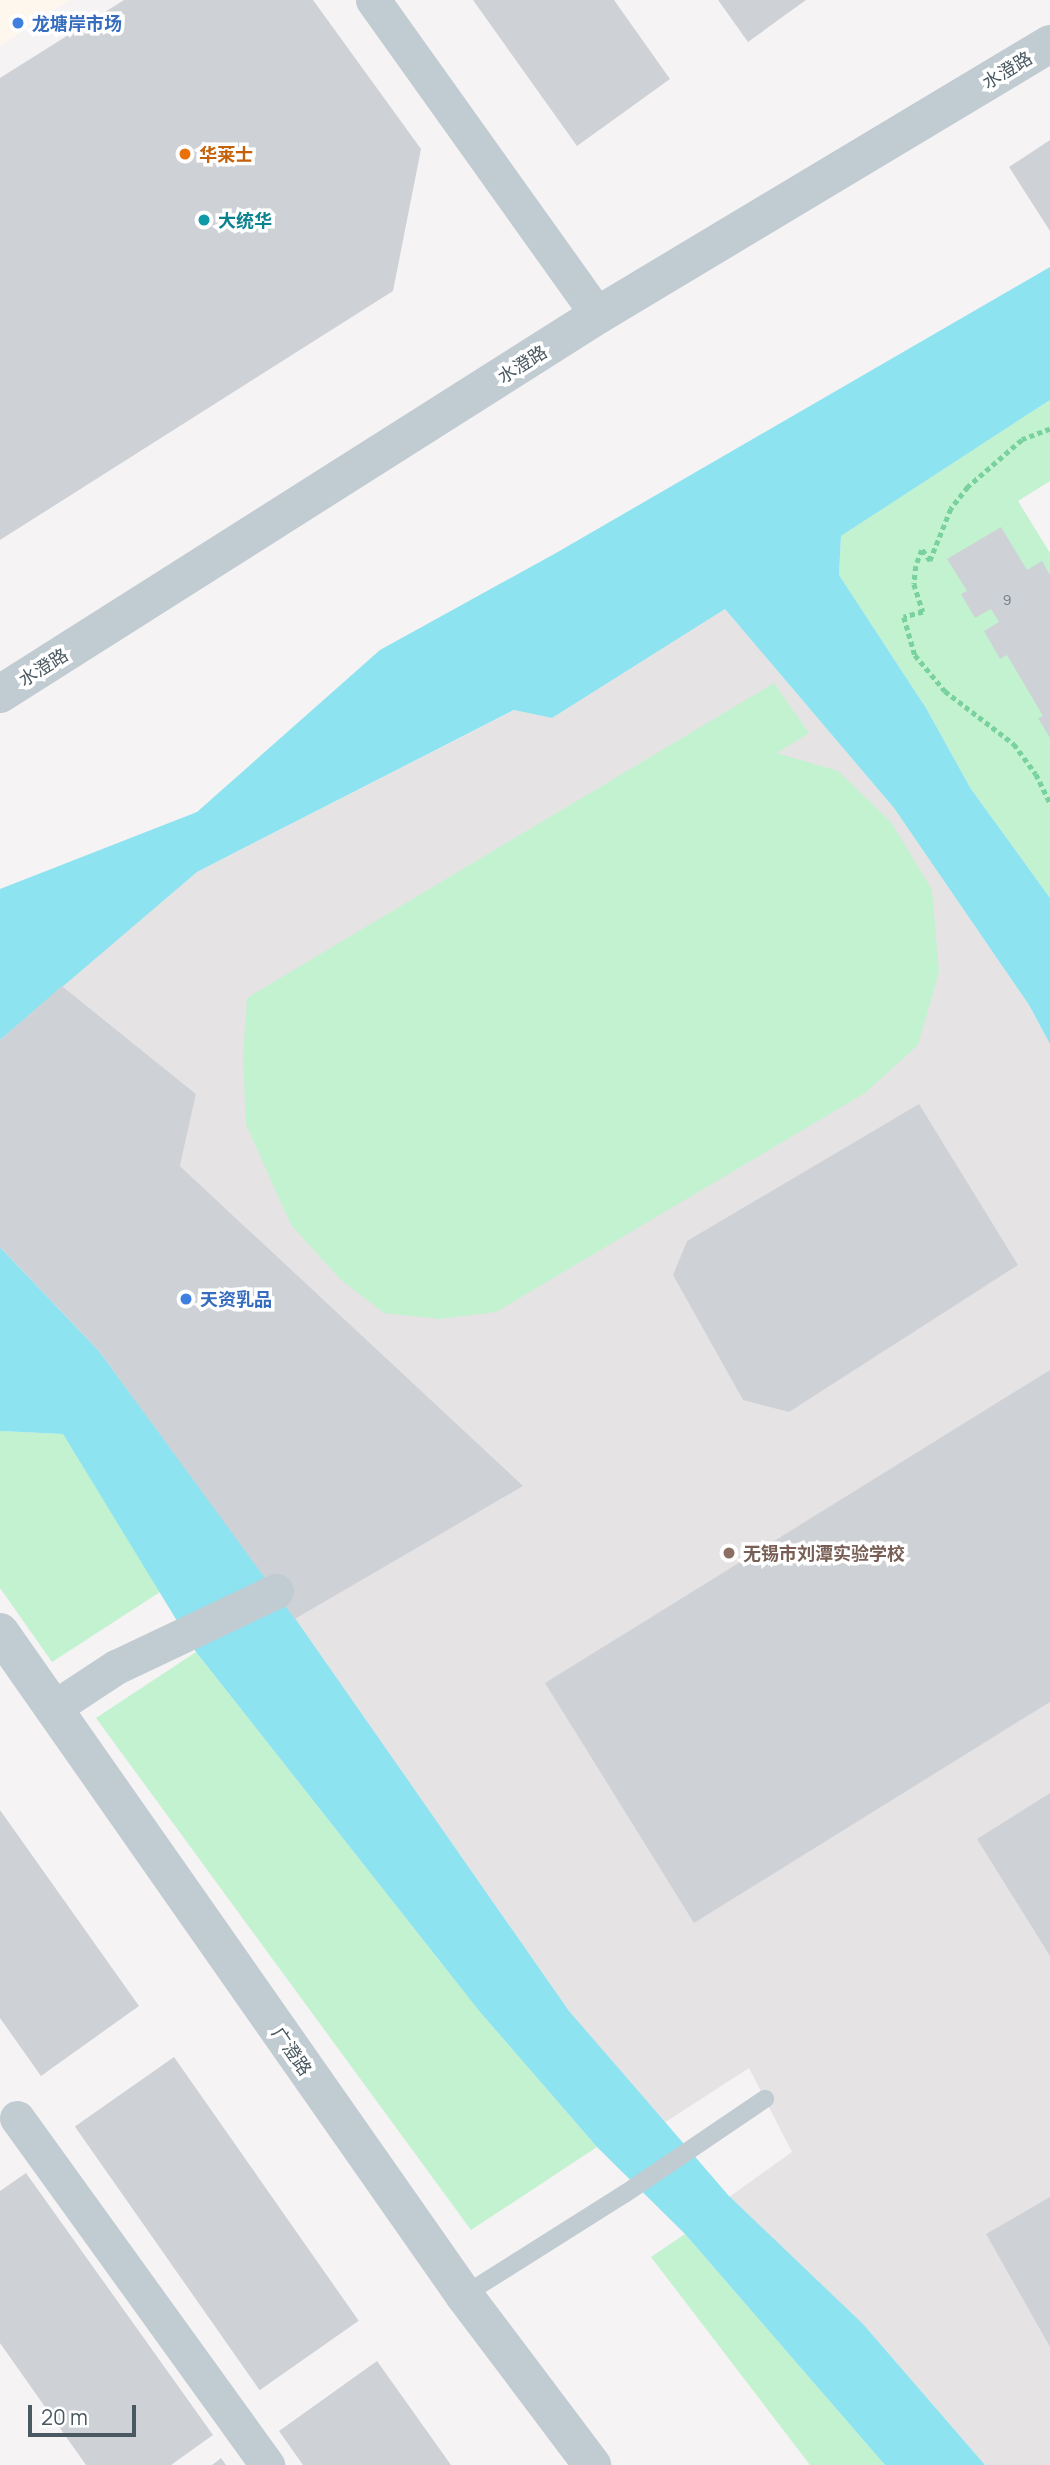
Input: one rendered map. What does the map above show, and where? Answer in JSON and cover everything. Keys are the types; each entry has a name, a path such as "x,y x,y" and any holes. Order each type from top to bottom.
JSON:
{"street":[{"path":"373,0 598,315"},
{"name":"水澄路","path":"0,694 598,315 1050,44"},
{"path":"52,1709 116,1667 276,1591"},
{"name":"广澄路","path":"0,1632 464,2295 592,2465"},
{"path":"6,2115 267,2465"}],"lane":[{"path":"464,2295 626,2193 765,2099"}],"path":[{"path":"1050,429 1022,440 968,487 951,509 930,561 922,550 916,566 914,584 923,611 904,617 915,655 946,691 1014,744 1036,774 1050,803"}],"shaded area":[{"name":"龙塘岸市场","path":"0,0 70,0 0,46"},
{"name":"无锡市刘潭实验学校","path":"725,609 894,808 1029,1005 1050,1044 1050,2465 985,2465 863,2324 729,2197 792,2152 749,2068 664,2123 569,2011 295,1619 522,1486 180,1166 196,1094 62,986 197,872 515,710 552,718"}],"green space":[{"path":"1050,400 1050,481 1018,501 1050,553 1050,898 971,789 926,708 839,575 841,536"},
{"path":"774,683 809,733 777,753 838,771 891,822 932,890 939,972 918,1045 865,1093 496,1312 440,1319 384,1313 340,1279 291,1225 246,1124 243,1057 247,998"},
{"path":"0,1431 63,1434 160,1592 52,1662 0,1588"},
{"path":"196,1652 480,2012 597,2147 471,2230 96,1718"},
{"path":"685,2234 885,2465 810,2465 651,2257"}],"water":[{"path":"1050,267 1050,400 841,536 839,575 926,708 971,789 1050,898 1050,1044 1029,1005 894,808 725,609 552,718 514,710 197,872 0,1040 0,889 197,812 380,650 556,553"},
{"path":"0,1247 99,1351 276,1591 569,2011 729,2196 863,2324 985,2465 885,2465 685,2234 597,2147 480,2012 196,1652 63,1434 0,1431"}],"building":[{"name":"大统华","path":"124,0 313,0 421,149 393,291 0,540 0,78"},
{"path":"473,0 614,0 670,79 577,146"},
{"path":"718,0 806,0 748,42"},
{"path":"1050,140 1050,231 1009,167"},
{"path":"1001,527 1027,570 1042,561 1050,575 1050,738 1038,718 1043,716 1007,655 1000,659 984,631 999,622 991,609 975,618 961,594 967,591 947,559"},
{"name":"天资乳品","path":"62,986 196,1094 180,1166 523,1486 295,1619 99,1351 0,1247 0,1040"},
{"path":"919,1104 1018,1265 789,1412 743,1400 673,1275 687,1241"},
{"path":"1050,1370 1050,1702 694,1923 545,1683"},
{"path":"1050,1793 1050,1956 977,1839"},
{"path":"0,1810 139,2006 41,2076 0,2018"},
{"path":"174,2057 359,2321 260,2390 75,2126"},
{"path":"26,2173 213,2435 171,2465 86,2465 0,2343 0,2191"},
{"path":"1050,2197 1050,2347 986,2234"},
{"path":"377,2361 451,2465 303,2465 279,2431"},
{"path":"221,2458 226,2465 212,2465"}],"place":[{"name":"龙塘岸市场","path":"18,23"},
{"name":"华莱士","path":"185,154"},
{"name":"大统华","path":"204,220"},
{"name":"天资乳品","path":"186,1299"},
{"name":"无锡市刘潭实验学校","path":"729,1553"}]}
